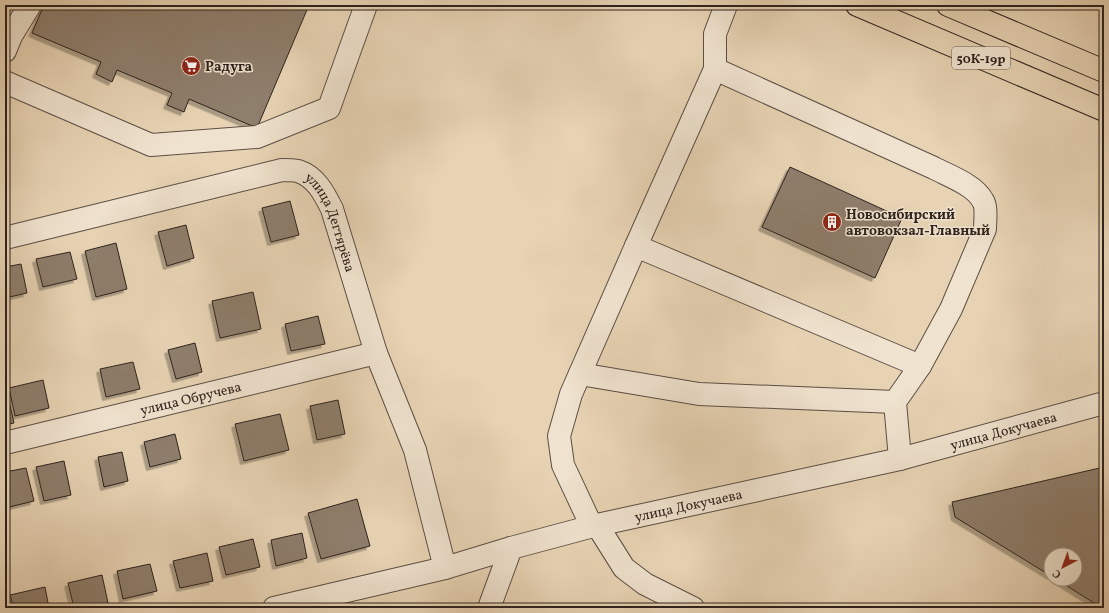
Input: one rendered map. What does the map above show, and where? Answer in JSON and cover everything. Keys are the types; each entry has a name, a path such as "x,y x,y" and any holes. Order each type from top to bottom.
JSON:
{"main road":[{"name":"50К-19р","path":"857,5 1104,110"},
{"name":"50К-19р","path":"948,5 1104,71"}],"street":[{"path":"5,51 11,36 30,5"},
{"path":"5,82 151,145 257,137 329,108 366,5"},
{"path":"693,608 645,584 624,568 594,526 563,465 559,436 571,394 715,69 715,34 726,5"},
{"path":"715,69 934,168 976,191 984,202 984,229 951,309 920,366 895,402 900,459"},
{"name":"улица Дегтярёва","path":"5,238 282,170 298,171 313,178 332,208 376,353 415,450 445,568"},
{"path":"636,246 920,366"},
{"name":"улица Обручева","path":"5,443 376,353"},
{"path":"580,374 699,394 895,402"},
{"name":"улица Докучаева","path":"274,608 445,568 511,548 594,526 900,459 1104,403"},
{"path":"489,608 511,548"}],"building":[{"name":"Радуга","path":"44,5 309,5 257,128 189,99 184,112 167,105 172,93 117,70 112,82 96,74 101,62 32,33"},
{"name":"Новосибирский автовокзал-Главный","path":"790,167 902,218 875,278 762,227"},
{"path":"290,201 299,235 271,242 262,208"},
{"path":"186,225 194,258 167,266 158,232"},
{"path":"116,243 127,289 96,297 85,251"},
{"path":"70,252 77,279 43,287 36,259"},
{"path":"21,264 27,293 5,298 5,267"},
{"path":"253,292 261,329 220,338 212,301"},
{"path":"318,316 325,344 291,351 285,324"},
{"path":"195,343 202,372 176,379 168,350"},
{"path":"133,362 140,389 106,397 100,369"},
{"path":"43,380 49,408 15,416 9,388"},
{"path":"5,384 14,423 5,425"},
{"path":"338,400 345,434 317,440 310,406"},
{"path":"280,414 289,450 244,461 235,424"},
{"path":"175,434 181,459 150,467 144,442"},
{"path":"122,452 128,481 104,487 98,457"},
{"path":"64,461 71,495 44,501 36,467"},
{"path":"1104,467 1104,608 1069,587 1083,587 1083,547 1043,547 1043,571 955,517 952,502"},
{"path":"26,468 34,501 5,508 5,472"},
{"path":"357,499 370,546 321,559 308,513"},
{"path":"302,533 307,558 276,566 271,540"},
{"path":"253,539 260,567 226,575 219,547"},
{"path":"207,553 213,581 180,588 173,561"},
{"path":"150,564 157,591 123,599 117,571"},
{"path":"102,575 108,603 86,608 74,608 68,583"},
{"path":"45,587 49,608 14,608 10,595"},
{"path":"799,603 807,608 796,608"}],"place":[{"name":"Радуга","path":"191,66"},
{"name":"Новосибирский автовокзал-Главный","path":"832,222"}]}
